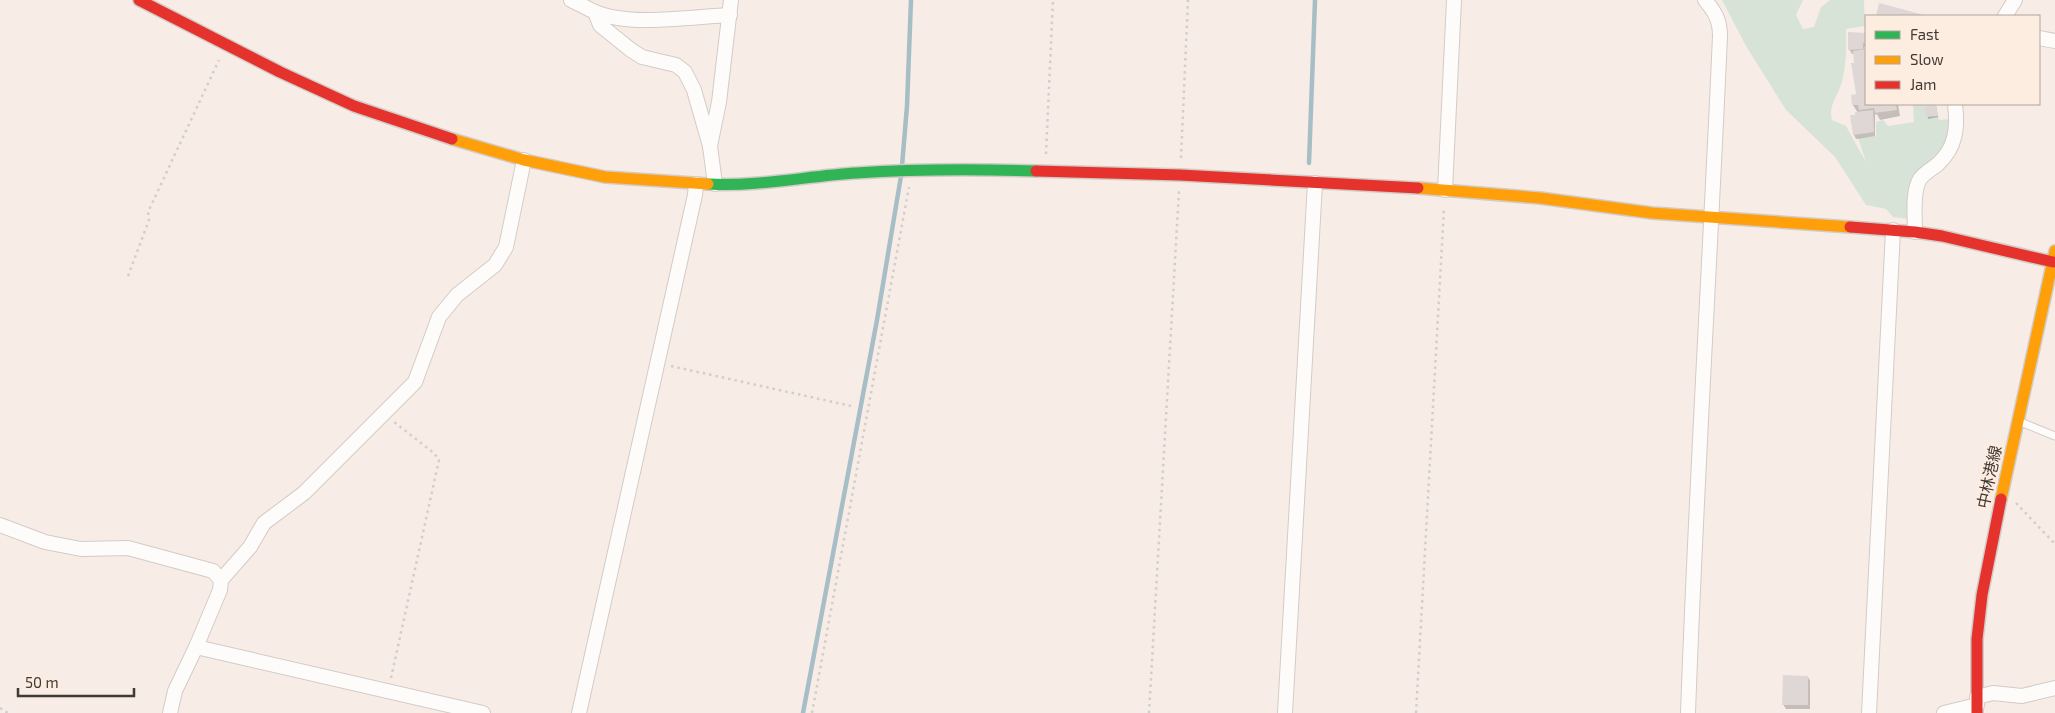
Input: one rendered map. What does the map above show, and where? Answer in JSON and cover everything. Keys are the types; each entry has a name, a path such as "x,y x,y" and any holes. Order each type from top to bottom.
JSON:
{"street":[{"path":"139,0 280,72 354,106 422,130 524,160 605,177 715,184 768,182 855,173 958,169 1046,170 1315,182 1540,198 1652,213 1915,232 2054,259"},
{"path":"571,0 608,17 632,20 730,15"},
{"path":"710,146 719,102 730,15 730,0"},
{"path":"1445,190 1454,0"},
{"path":"1688,713 1694,536 1712,218 1720,24 1716,14 1705,0"},
{"path":"2007,15 2015,0"},
{"path":"595,12 600,25 631,50 642,57 676,65 685,72 694,90 710,146 715,184"},
{"path":"2040,38 2055,41"},
{"path":"1915,232 1915,196 1920,179 1947,155 1955,140 1957,121 1955,105"},
{"path":"170,713 175,691 220,590 221,580 250,547 264,524 304,493 414,382 439,317 456,295 495,265 506,248 524,160"},
{"path":"1285,713 1315,182"},
{"path":"579,713 696,184"},
{"path":"1869,713 1892,230"},
{"name":"中林港線","path":"1977,705 1977,639 1982,596 2001,496 2054,259"},
{"path":"0,525 45,542 81,549 128,548 213,571 221,580"},
{"path":"196,647 483,713"},
{"path":"1944,713 1977,705 1994,693 2022,696 2055,688"}],"lane":[{"path":"2018,421 2055,436"}],"path":[{"path":"1046,170 1053,0"},
{"path":"1150,713 1188,0"},
{"path":"128,276 149,220 148,212 226,45"},
{"path":"812,713 912,171"},
{"path":"1416,713 1445,190"},
{"path":"657,363 850,406"},
{"path":"385,411 398,427 434,453 439,460 388,691"},
{"path":"2001,496 2019,504 2055,544"},
{"path":"0,708 8,713"}],"shaded area":[{"path":"1722,0 1803,0 1796,15 1803,29 1814,27 1821,7 1830,0 1864,0 1865,26 1846,29 1846,49 1842,82 1832,105 1832,120 1846,126 1866,162 1858,138 1876,136 1876,122 1883,120 1888,126 1914,122 1913,105 1936,105 1939,120 1949,119 1949,136 1944,150 1919,173 1908,219 1893,217 1886,209 1866,205 1835,157 1786,110 1746,46"}],"building":[{"path":"1879,3 1924,15 1876,15"},
{"path":"1848,32 1865,33 1863,49 1848,50"},
{"path":"1865,49 1865,105 1896,105 1897,110 1875,113 1874,108 1859,110 1858,105 1852,105 1851,95 1856,94 1851,63 1854,63 1853,51"},
{"path":"1936,105 1938,116 1926,117 1924,107"},
{"path":"1873,110 1874,132 1853,135 1850,115 1855,115 1855,112"},
{"path":"1783,675 1808,676 1808,705 1782,705"}],"waterway":[{"path":"902,166 907,106 911,0"},
{"path":"1309,163 1315,0"},
{"path":"803,713 877,320 901,176"}],"traffic: fast":[{"path":"708,184 745,184 838,174 901,171 1036,171"}],"traffic: slow":[{"path":"452,139 524,160 605,177 708,184"},
{"path":"1418,188 1540,198 1652,213 1850,227"},
{"path":"2001,499 2055,251"}],"traffic: jam":[{"path":"139,0 280,72 354,106 452,139"},
{"path":"1036,171 1180,175 1418,188"},
{"path":"1850,227 1942,236 2053,262"},
{"path":"1977,713 1977,639 1982,595 2001,499"}]}
